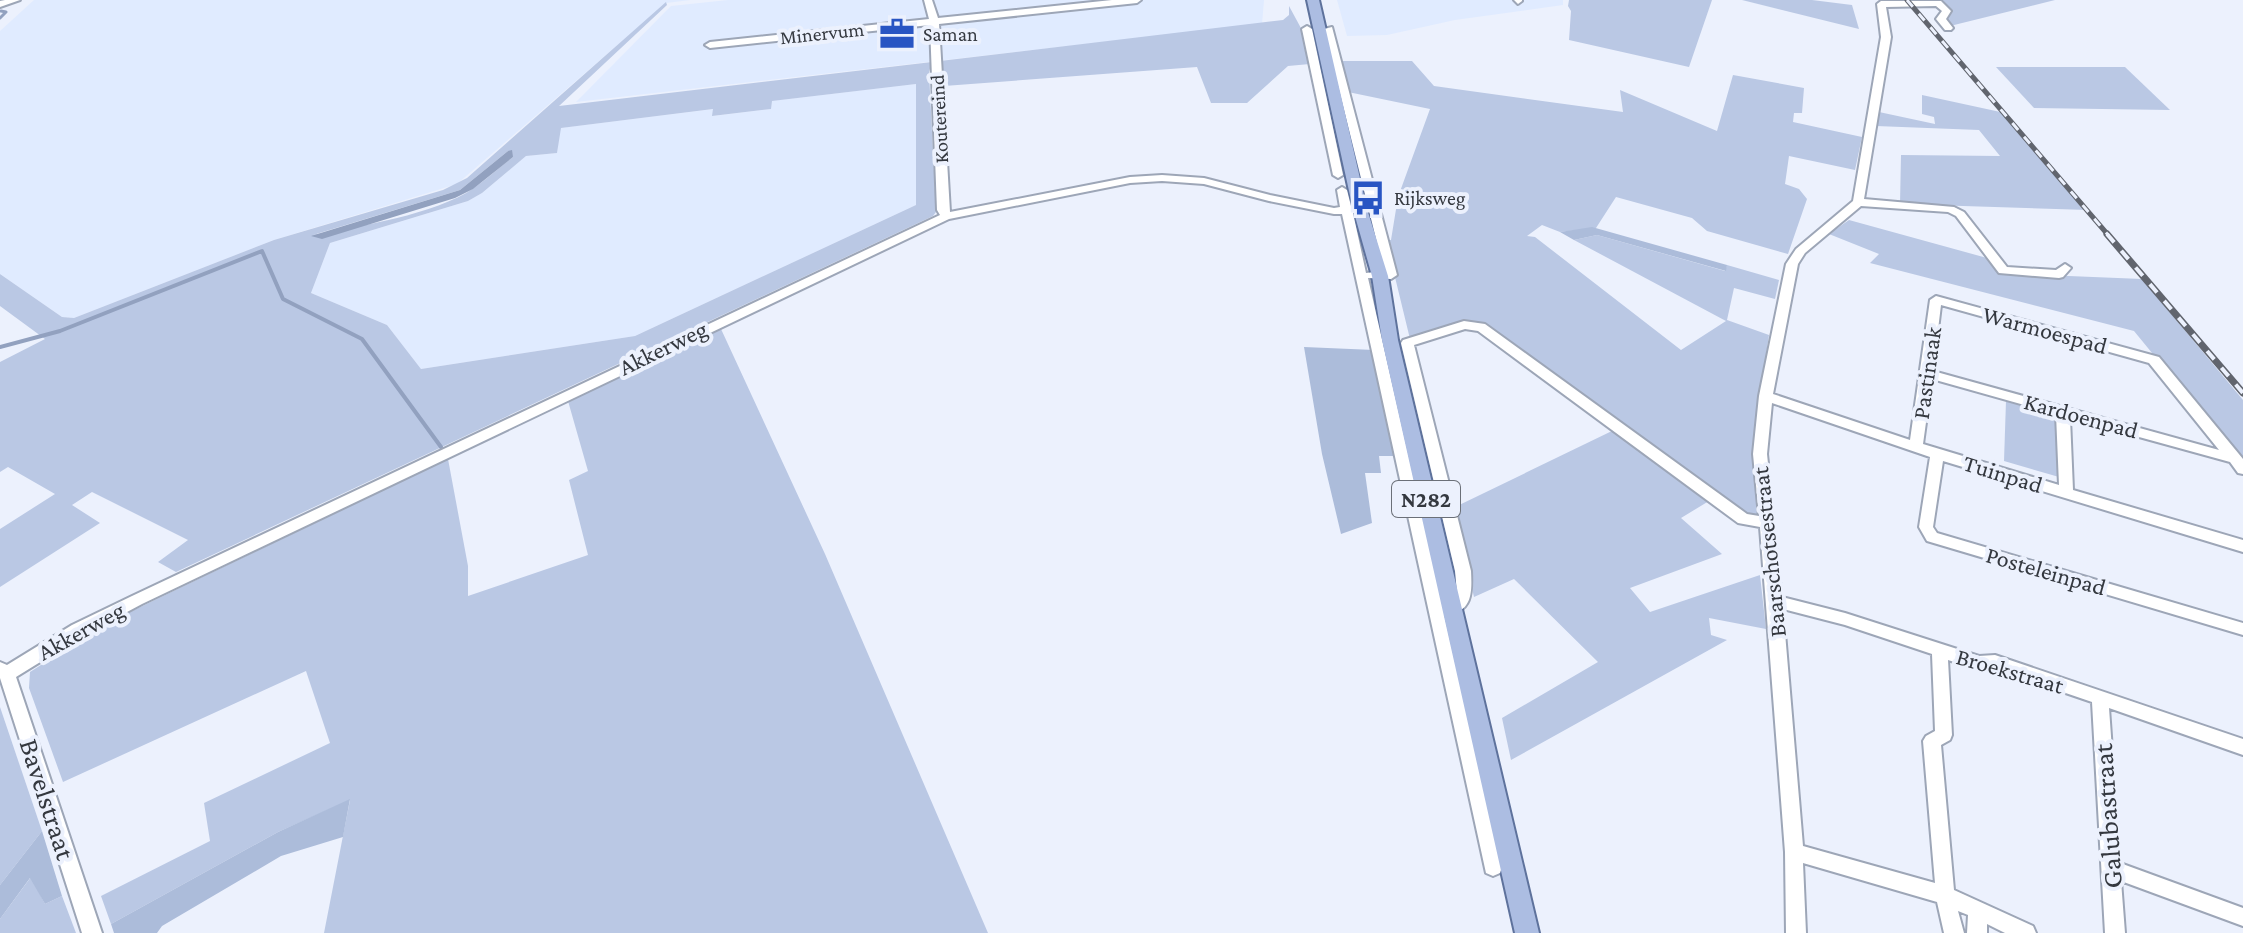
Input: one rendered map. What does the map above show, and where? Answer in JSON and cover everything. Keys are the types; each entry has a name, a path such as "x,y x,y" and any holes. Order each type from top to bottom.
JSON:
{"main road":[{"name":"N282","path":"1304,0 1334,80 1332,113 1354,210 1367,237 1375,276 1399,342 1444,608 1498,863 1527,933"},
{"name":"N282","path":"1313,0 1317,28"}],"street":[{"path":"0,4 16,0"},
{"path":"928,0 935,21"},
{"name":"Minervum","path":"710,45 1137,0"},
{"path":"1948,28 1941,19 1947,11 1938,2 1881,4 1886,37 1858,202 1950,209 1960,214 2003,270 2059,274 2065,268"},
{"name":"Koutereind","path":"935,21 943,210 946,216"},
{"path":"1317,28 1332,113 1338,175"},
{"path":"1334,80 1391,275 1375,276"},
{"name":"Akkerweg","path":"3,671 106,615 946,216 1130,180 1162,178 1204,181 1269,198 1354,210"},
{"path":"1342,190 1354,210 1444,608"},
{"name":"Baarschotsestraat","path":"1796,933 1794,852 1775,601 1760,454 1766,396 1792,264 1800,251 1858,202"},
{"name":"Warmoespad","path":"1936,300 2154,360 2238,464"},
{"name":"Pastinaak","path":"1916,446 1936,300"},
{"path":"1399,342 1464,325 1481,327 1743,519 1766,523"},
{"name":"Kardoenpad","path":"1928,374 2238,464"},
{"name":"Tuinpad","path":"1766,396 1937,454 2243,546"},
{"path":"2063,411 2066,493"},
{"name":"Posteleinpad","path":"1937,454 1926,527 1932,537 2243,629"},
{"name":"Broekstraat","path":"1775,601 1845,619 1979,663 1995,662 2243,747"},
{"path":"1940,651 1944,735 1932,741 1945,895 1954,933"},
{"name":"Bavelstraat","path":"3,671 92,933"},
{"name":"Galubastraat","path":"2100,700 2115,933"},
{"path":"1794,852 1945,895 2026,933"},
{"path":"2110,868 2243,917"},
{"path":"1977,911 1977,933"}],"shaded area":[{"path":"34,0 690,0 666,3 457,184 274,240 74,318 62,317 0,274 0,31"},
{"path":"728,0 1264,0 1262,24 576,102 671,6"},
{"path":"1337,0 1563,0 1563,5 1455,20 1387,35 1347,36"},
{"path":"1569,0 1712,0 1689,67 1569,40"},
{"path":"1742,0 1812,0 1852,5 1859,29"},
{"path":"1942,0 2055,0 1950,26 1945,20 1950,9"},
{"path":"666,2 667,5 559,106 932,62 929,72 936,212 933,216 176,572 158,562 188,540 92,492 72,505 100,523 0,587 0,529 55,494 8,467 0,472 0,362 45,339 0,306 0,274 62,317 74,318 274,240 443,190 467,178","holes":["916,84 916,205 635,336 421,369 387,325 311,293 330,243 468,201 526,156 557,153 561,128 713,109 712,116 771,109 772,101","508,151 513,157 458,197 396,218 313,235 460,190"]},
{"path":"1289,6 1302,30 1310,64 1288,66 1247,103 1211,103 1197,67 944,86 940,61 1283,20 1289,15"},
{"path":"1341,61 1412,61 1434,86 1623,112 1620,90 1717,131 1733,75 1804,88 1802,113 1794,113 1793,122 1862,137 1855,170 1789,156 1785,184 1799,189 1807,199 1788,254 1707,231 1692,218 1616,197 1596,228 1560,232 1542,225 1527,236 1535,237 1681,350 1726,321 1574,240 1597,235 1725,271 1727,265 1779,280 1775,299 1734,288 1727,320 1769,335 1752,451 1761,519 1743,516 1483,324 1457,322 1410,339 1386,240 1391,240 1398,197 1430,109 1348,92"},
{"path":"1996,67 2125,67 2170,110 2034,108"},
{"path":"916,84 916,205 635,336 421,369 387,325 311,293 330,243 468,201 526,156 557,153 560,128 714,109 713,116 770,109 771,101"},
{"path":"1922,95 2005,113 2088,210 1900,204 1901,155 2000,156 1979,130 1876,126 1879,112 1935,124 1934,117 1922,114"},
{"path":"512,150 513,157 473,189 455,198 322,239 311,236 460,190"},
{"path":"1849,220 1987,258 1999,273 2142,279 2243,400 2243,464 2134,331 1870,263 1879,254 1829,234"},
{"path":"1592,227 1727,265 1726,271 1597,235 1574,240 1560,232"},
{"path":"721,329 825,554 988,933 324,933 350,800 278,832 111,924 101,896 210,841 204,803 330,743 306,671 63,782 29,688 30,672 105,624 448,459 468,566 468,596 588,555 569,480 588,471 568,401"},
{"path":"1304,347 1374,350 1397,456 1379,456 1381,473 1365,473 1372,523 1341,534 1322,454"},
{"path":"2006,401 2059,416 2059,477 2004,461"},
{"path":"1614,430 1709,501 1681,518 1722,554 1630,588 1650,612 1760,575 1766,629 1709,618 1711,635 1727,640 1511,760 1502,718 1598,662 1514,579 1474,597 1453,508"},
{"path":"0,707 42,831 0,885"},
{"path":"350,799 343,837 281,856 162,926 157,933 114,933 111,924 278,832"},
{"path":"42,831 62,896 45,904 30,878 0,919 0,885"},
{"path":"31,877 45,904 62,896 76,933 0,933 0,919"}],"waterway":[{"path":"0,18 6,12 1,11"},
{"path":"0,347 60,331 262,251 283,299 362,339 441,447"}],"railway":[{"path":"1907,0 2109,236"},
{"path":"2107,234 2243,393"}],"place":[{"name":"Saman","path":"897,34"},
{"name":"Rijksweg","path":"1368,198"}]}
